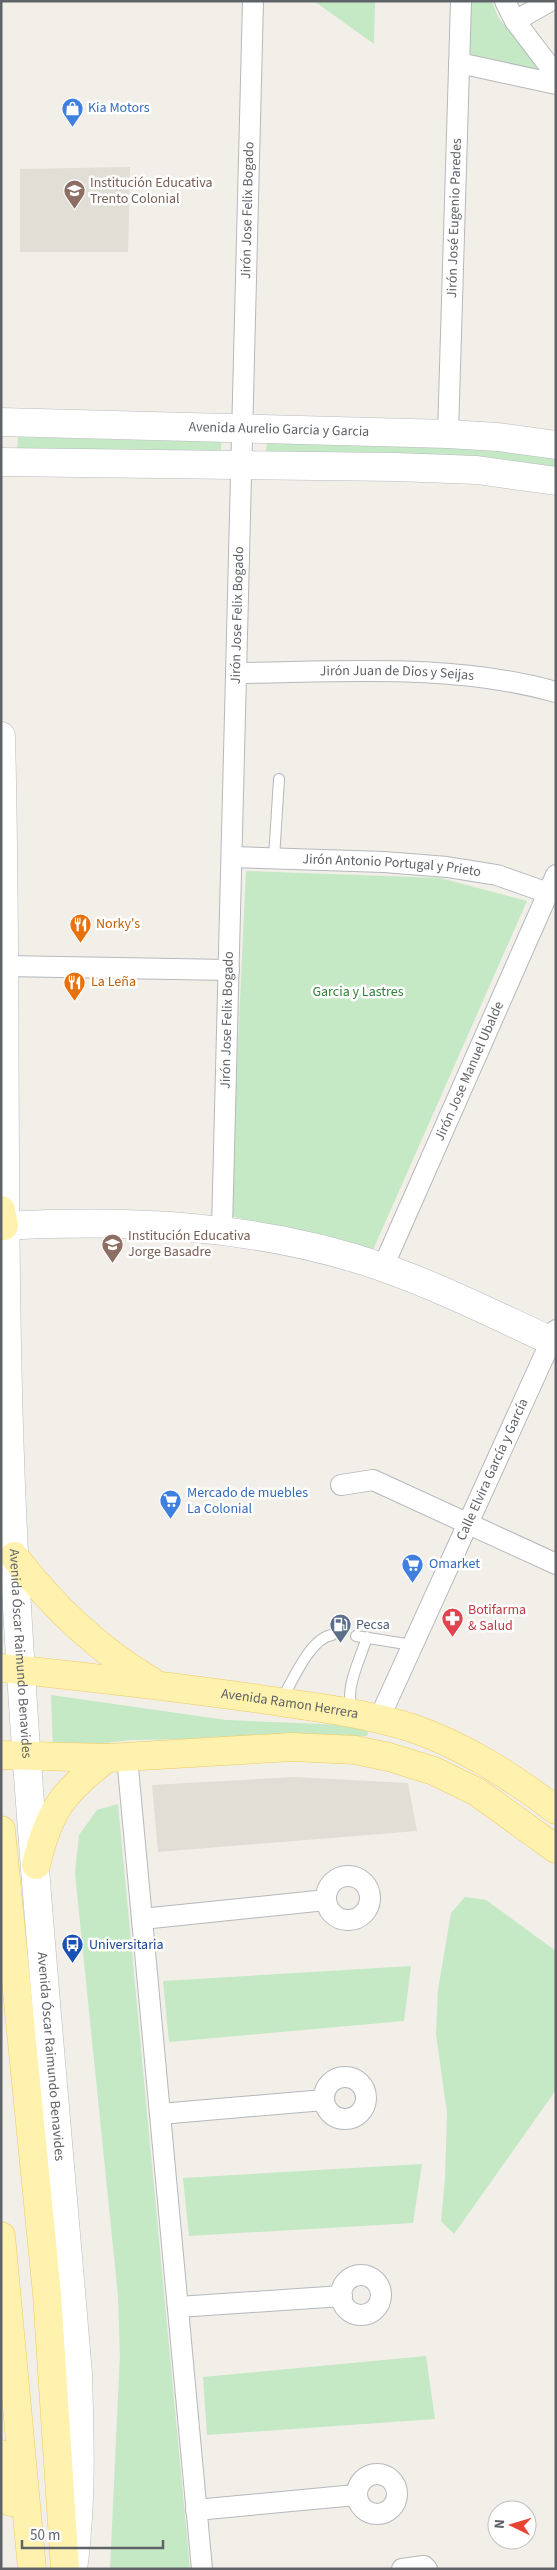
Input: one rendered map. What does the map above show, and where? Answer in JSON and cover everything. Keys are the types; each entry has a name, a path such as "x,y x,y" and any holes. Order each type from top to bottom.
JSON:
{"main road":[{"name":"Avenida Aurelio Garcia y Garcia","path":"1,422 448,434 498,437 556,445"},
{"path":"1,462 242,464 477,470 556,481"},
{"name":"Avenida Óscar Raimundo Benavides","path":"1,736 5,966 3,1218 14,1756 34,1853 78,2374 81,2462 78,2533 73,2569"},
{"path":"3,1218 84,1224 222,1229 336,1253 383,1267 554,1338"},
{"path":"10,1559 74,1625 118,1660 157,1684"},
{"name":"Avenida Ramon Herrera","path":"12,1669 157,1684 367,1717 413,1729 452,1744 495,1767 556,1810"},
{"path":"14,1756 117,1757 292,1747 355,1750 389,1756 434,1771 477,1792 556,1849"},
{"path":"34,1853 60,1802 74,1784 117,1757"},
{"path":"1,1818 22,1830 34,1853"},
{"name":"Avenida Óscar Raimundo Benavides","path":"2,1842 47,2294 65,2569"},
{"path":"1,2236 32,2569"},
{"path":"1,2454 10,2498 20,2569"}],"street":[{"name":"Jirón Jose Felix Bogado","path":"222,1229 253,1"},
{"name":"Jirón José Eugenio Paredes","path":"448,434 461,1"},
{"path":"505,1 515,22 556,75"},
{"path":"515,22 550,1"},
{"path":"459,63 556,84"},
{"name":"Jirón Juan de Dios y Seijas","path":"236,673 434,673 494,680 556,692"},
{"name":"Jirón Antonio Portugal y Prieto","path":"232,857 384,862 447,867 552,884"},
{"name":"Jirón Jose Manuel Ubalde","path":"383,1267 552,884"},
{"path":"5,966 229,970"},
{"name":"Calle Elvira García y García","path":"367,1717 412,1645 554,1338"},
{"path":"341,1485 373,1480 556,1564"},
{"path":"117,1757 142,1919 202,2569"},
{"path":"142,1919 326,1900"},
{"path":"160,2114 324,2100"},
{"path":"178,2307 342,2296"},
{"path":"196,2510 356,2495"},
{"path":"402,2569 424,2566 427,2569"}],"lane":[{"path":"274,858 279,779"},
{"path":"281,1702 314,1645 326,1636 332,1635"},
{"path":"356,1636 412,1645"},
{"path":"367,1637 350,1692 350,1705 367,1717"}],"shaded area":[{"name":"Institución Educativa Trento Colonial","path":"130,167 128,252 20,252 20,169"},
{"path":"294,1777 408,1783 417,1831 158,1852 152,1785"}],"green space":[{"path":"314,1 375,1 374,44"},
{"path":"470,1 492,1 498,17 535,64 537,71 469,54"},
{"path":"18,437 221,442 221,454 17,451"},
{"path":"267,440 450,442 556,457 556,476 266,452"},
{"name":"Garcia y Lastres","path":"246,871 440,878 527,901 373,1250 230,1216"},
{"path":"51,1695 226,1720 370,1726 367,1736 131,1740 53,1749"},
{"path":"118,1804 190,2569 110,2569 120,2355 118,2296 75,1873 79,1835 97,1810"},
{"path":"465,1897 486,1900 556,1951 556,2090 454,2234 441,2221 445,2180 447,2113 436,2034 438,1990 451,1913"},
{"path":"411,1966 404,2021 169,2042 163,1981"},
{"path":"422,2164 413,2223 189,2236 183,2178"},
{"path":"426,2356 435,2419 207,2435 203,2377"}],"place":[{"name":"Kia Motors","path":"72,127"},
{"name":"Institución Educativa Trento Colonial","path":"74,210"},
{"name":"Norky's","path":"80,943"},
{"name":"La Leña","path":"75,1001"},
{"name":"Institución Educativa Jorge Basadre","path":"112,1263"},
{"name":"Mercado de muebles La Colonial","path":"171,1520"},
{"name":"Omarket","path":"413,1583"},
{"name":"Botifarma & Salud","path":"452,1637"},
{"name":"Pecsa","path":"340,1644"},
{"name":"Universitaria","path":"73,1964"}]}
